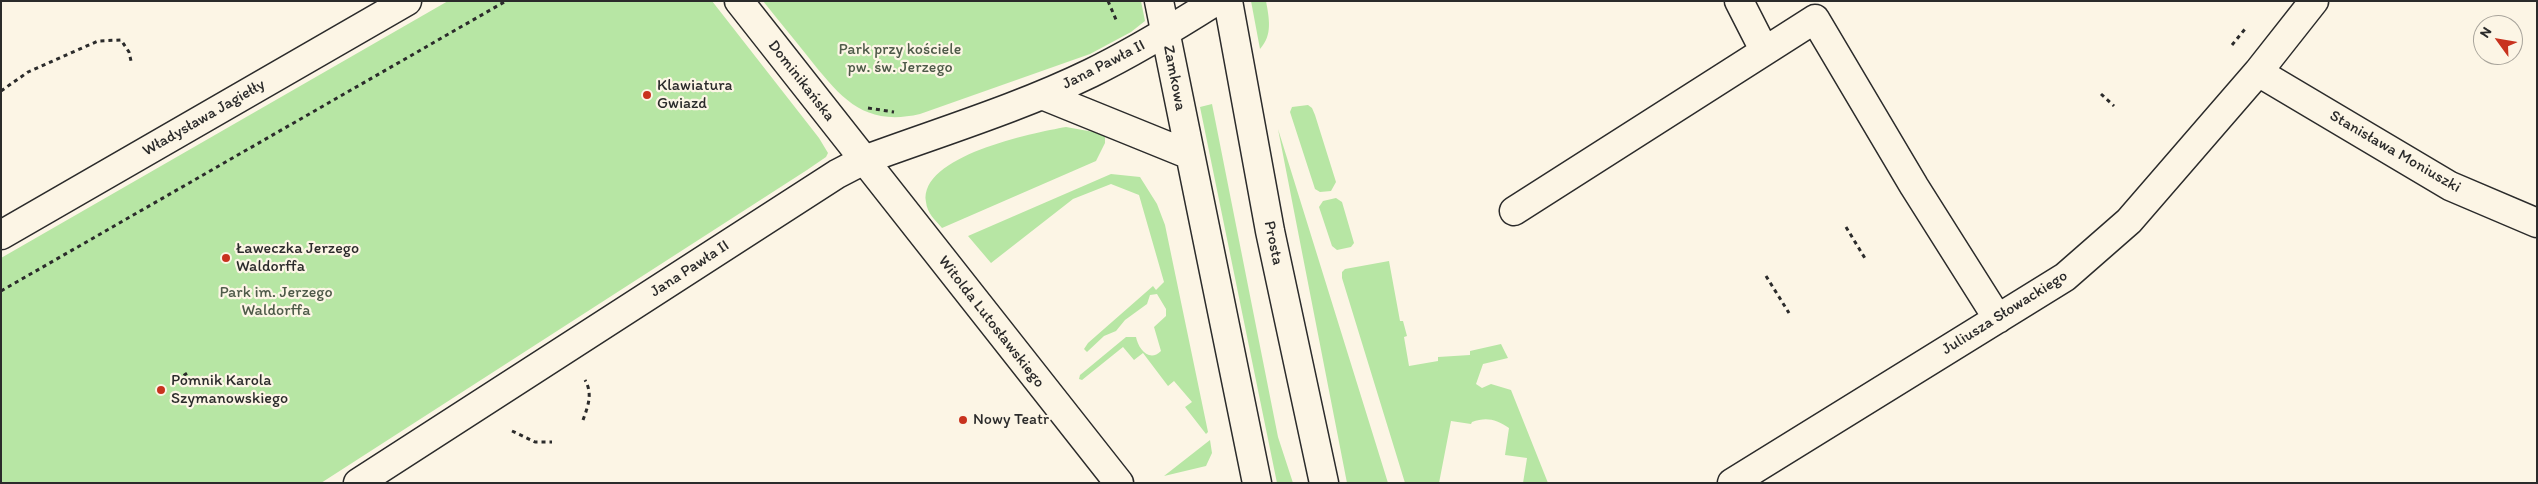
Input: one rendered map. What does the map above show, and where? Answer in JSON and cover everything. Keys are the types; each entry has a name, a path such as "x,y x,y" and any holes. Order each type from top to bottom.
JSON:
{"street":[{"name":"Władysława Jagiełły","path":"1,235 407,1"},
{"name":"Dominikańska","path":"738,1 864,160"},
{"name":"Zamkowa","path":"1159,1 1190,155"},
{"name":"Jana Pawła II","path":"358,483 817,186 864,160 1042,95 1093,72 1165,33 1216,1"},
{"name":"Prosta","path":"1228,1 1270,231 1324,483"},
{"path":"1739,1 1764,50"},
{"name":"Juliusza Słowackiego","path":"1732,483 2065,277 2129,221 2258,72 2314,1"},
{"path":"1514,212 1815,19 1914,186 1998,319"},
{"name":"Stanisława Moniuszki","path":"2258,72 2450,186 2537,222"},
{"name":"Jana Pawła II","path":"1042,95 1190,155"},
{"path":"1190,155 1257,483"},
{"name":"Witolda Lutosławskiego","path":"864,160 1119,483"}],"path":[{"path":"1,292 506,1"},
{"path":"2232,46 2245,29"},
{"path":"1,91 28,72 98,41 121,40 129,52 131,62"},
{"path":"2101,94 2114,106"},
{"path":"1846,227 1866,260"},
{"path":"1766,276 1789,313"},
{"path":"177,380 189,372"},
{"path":"583,420 590,396 589,387 585,380"},
{"path":"512,431 535,442 552,442"}],"green space":[{"name":"Park im. Jerzego Waldorffa","path":"448,1 712,1 819,138 828,153 826,157 807,170 321,483 1,483 1,258"},
{"name":"Park przy kościele pw. św. Jerzego","path":"763,1 1141,1 1145,21 1131,32 1090,54 920,114 900,117 869,113 843,97"},
{"path":"1251,1 1266,1 1269,26 1267,38 1260,49"},
{"path":"1212,104 1278,437 1293,483 1277,483 1200,107"},
{"path":"1308,105 1312,108 1315,115 1336,182 1331,191 1320,192 1315,189 1290,112 1292,107"},
{"path":"1066,127 1105,134 1105,143 1096,161 942,228 930,213 926,202 929,186 940,172 958,160 1005,141"},
{"path":"1278,129 1388,483 1347,483"},
{"path":"1111,174 1140,177 1157,204 1165,225 1208,432 1206,434 1185,407 1192,402 1174,381 1168,386 1143,353 1134,360 1123,347 1082,380 1079,379 1080,375 1126,337 1136,337 1139,346 1148,355 1157,354 1161,351 1154,327 1166,316 1166,309 1157,294 1150,295 1147,304 1125,320 1116,331 1104,336 1087,352 1084,349 1088,343 1153,286 1156,290 1164,282 1139,195 1111,184 1073,199 991,263 968,236"},
{"path":"1336,198 1342,202 1354,243 1351,247 1337,250 1332,246 1319,207 1323,201"},
{"path":"1389,261 1400,321 1403,321 1407,336 1404,337 1409,366 1438,361 1438,357 1470,355 1470,351 1501,344 1508,358 1483,364 1476,384 1482,388 1491,384 1511,390 1548,483 1523,483 1527,458 1505,455 1509,428 1486,419 1477,420 1471,424 1451,421 1439,483 1405,483 1342,278 1342,272 1345,269"},
{"path":"1210,440 1212,453 1206,466 1164,476"}],"place":[{"name":"Klawiatura Gwiazd","path":"647,95"},
{"name":"Ławeczka Jerzego Waldorffa","path":"226,258"},
{"name":"Pomnik Karola Szymanowskiego","path":"161,390"},
{"name":"Nowy Teatr","path":"963,420"}]}
